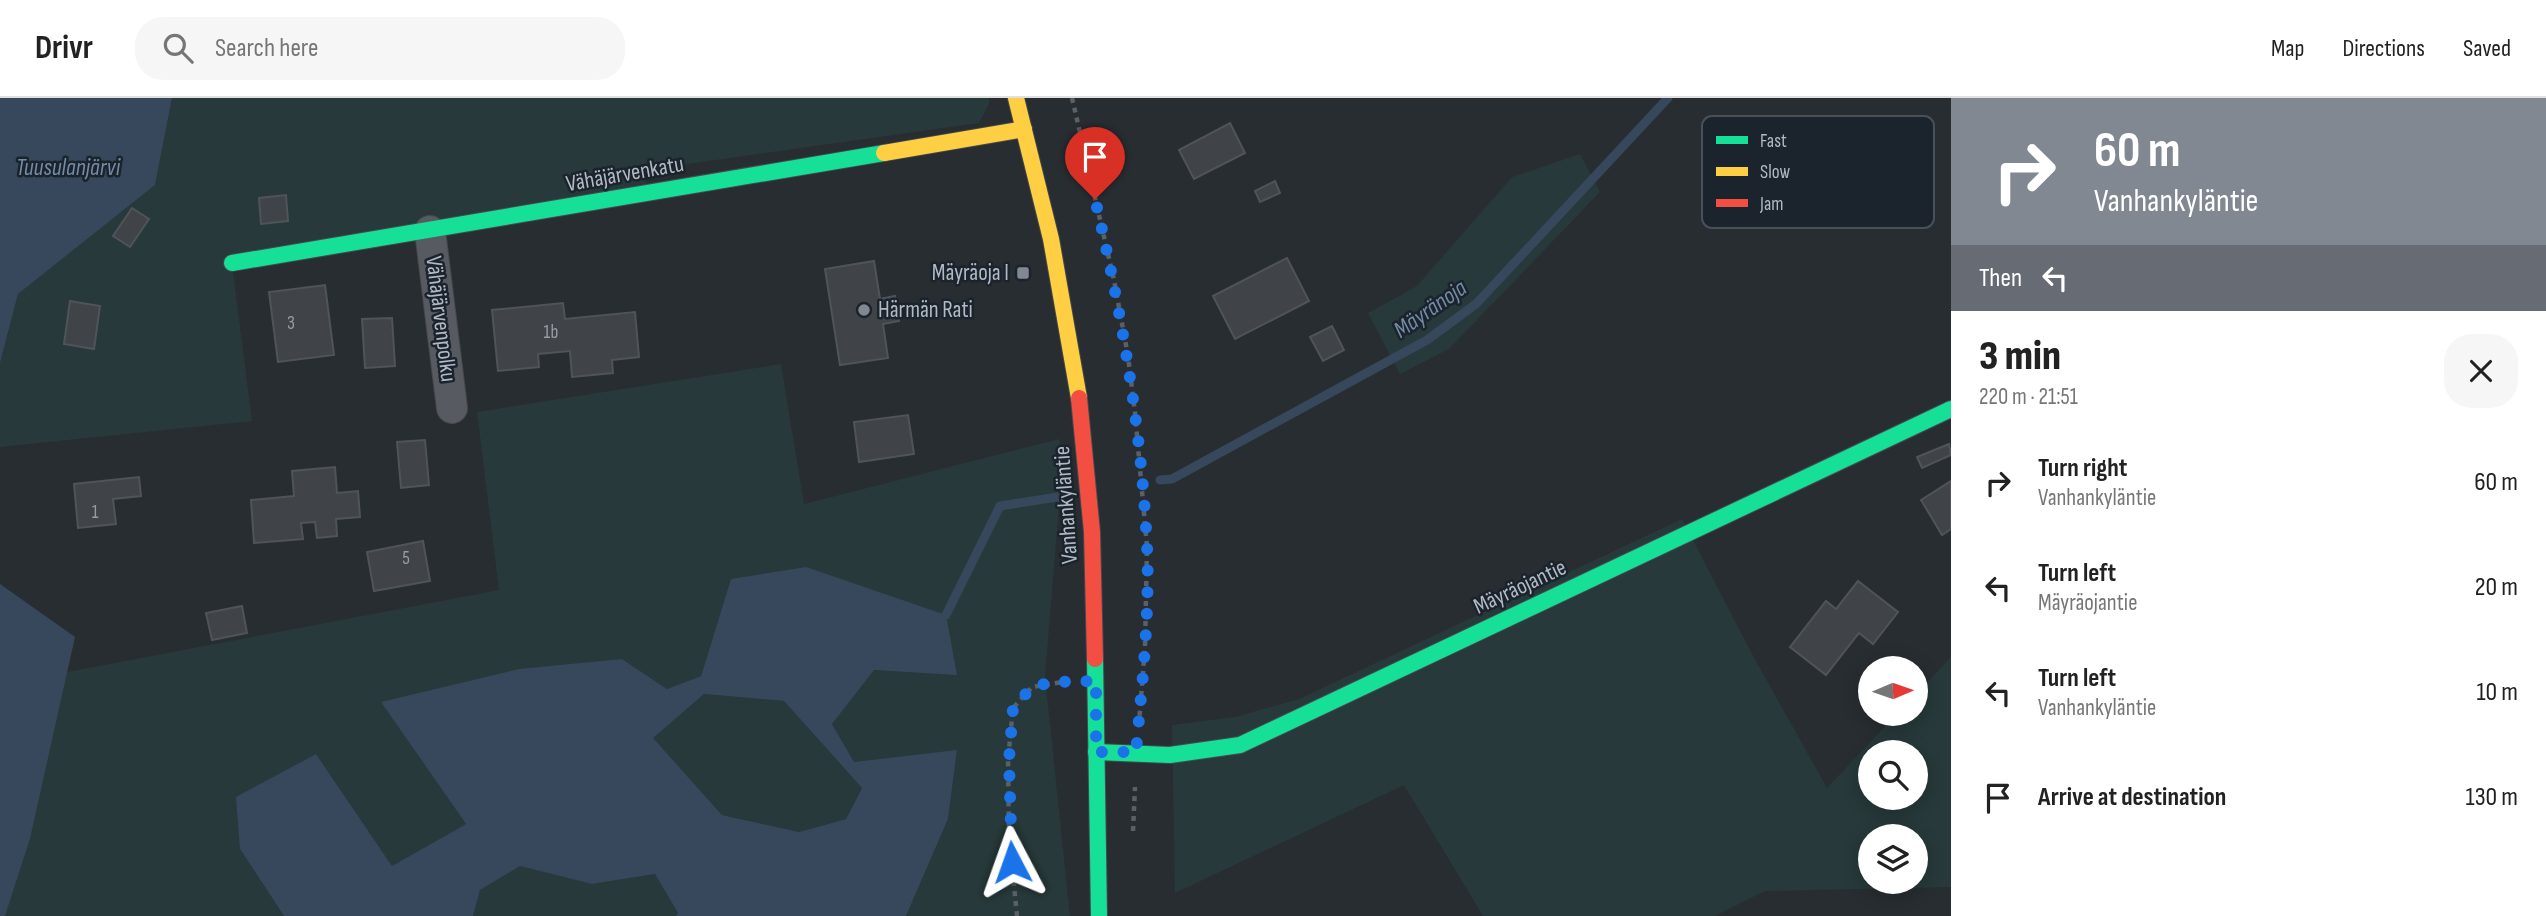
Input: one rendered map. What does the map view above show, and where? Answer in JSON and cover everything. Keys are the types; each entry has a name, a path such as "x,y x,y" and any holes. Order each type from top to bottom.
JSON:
{"street":[{"name":"Vanhankyläntie","path":"1016,98 1063,296 1082,419 1093,548 1099,916"},
{"name":"Vähäjärvenkatu","path":"232,263 1024,129"},
{"name":"Vähäjärvenpolku","path":"430,231 452,408"},
{"name":"Mäyräojantie","path":"1096,752 1170,755 1240,745 1951,409"}],"path":[{"path":"1072,98 1114,280 1128,356 1147,547 1145,647 1136,752 1133,842"},
{"path":"1017,916 1009,835 1009,760 1013,708 1032,687 1053,682 1096,681"}],"shaded area":[{"path":"172,98 989,98 989,104 979,123 644,170 648,193 232,264 252,421 0,447 0,363 18,294 155,185"},
{"path":"1580,154 1600,192 1449,349 1400,374 1368,313 1417,286 1512,177"},
{"path":"781,364 804,504 1059,439 1063,458 1045,676 1070,916 906,916 948,819 957,751 854,762 832,724 873,670 957,674 731,579 701,676 667,689 622,659 382,703 466,824 392,866 316,754 240,849 284,916 5,916 30,839 67,672 499,590 477,412"},
{"path":"1682,519 1751,652 1827,788 1858,755 1858,810 1928,810 1928,740 1872,740 1886,726 1928,726 1928,681 1951,657 1951,887 1928,887 1928,824 1858,824 1858,889 1765,891 1715,916 1483,916 1404,785 1175,893 1172,725 1235,717 1299,699"},
{"path":"704,694 784,701 862,788 846,819 799,832 722,815 652,738"},
{"path":"520,866 592,884 655,874 678,913 676,916 473,916 480,890"}],"water":[{"name":"Tuusulanjärvi","path":"0,98 172,98 155,185 18,294 0,363"},
{"path":"806,567 946,615 957,675 874,670 832,724 854,762 957,750 948,819 906,916 676,916 678,913 655,874 592,884 520,866 480,890 473,916 284,916 240,849 236,797 316,754 392,866 466,824 381,702 519,669 622,659 667,689 701,676 731,579","holes":["704,694 784,701 862,788 846,819 799,832 722,815 653,738"]},
{"path":"0,584 75,637 30,839 5,916 0,916"}],"building":[{"path":"1230,123 1245,153 1194,179 1179,150"},
{"path":"1275,181 1280,193 1260,202 1255,191"},
{"path":"286,195 288,221 261,224 259,198"},
{"path":"132,208 149,219 130,247 113,236"},
{"path":"1287,258 1309,301 1235,339 1213,296"},
{"name":"Härmän Rati","path":"874,261 880,299 895,296 899,321 883,324 888,358 840,365 825,269"},
{"path":"325,285 334,355 278,362 269,292"},
{"path":"70,301 100,306 94,349 64,344"},
{"path":"563,303 565,319 635,312 639,357 612,360 613,373 572,377 570,351 538,354 539,367 498,371 492,310"},
{"path":"392,318 395,366 365,368 362,319"},
{"path":"1332,326 1344,350 1323,361 1310,337"},
{"path":"908,415 914,454 859,462 854,422"},
{"path":"425,440 429,485 401,488 397,442"},
{"path":"1949,444 1951,455 1922,468 1917,457"},
{"path":"335,467 337,493 358,491 360,517 336,519 337,536 317,538 315,522 301,523 303,539 254,543 251,500 294,496 292,471"},
{"path":"139,477 141,496 113,499 116,524 78,528 74,484"},
{"path":"1951,481 1951,529 1942,535 1921,500"},
{"path":"423,541 430,581 374,591 367,552"},
{"path":"1858,581 1898,612 1873,644 1859,633 1826,675 1790,647 1826,601 1836,609"},
{"path":"242,606 247,633 212,640 206,613"}],"waterway":[{"name":"Mäyränoja","path":"1160,480 1172,479 1427,340 1476,304 1668,98"},
{"name":"Mäyränoja","path":"946,615 1000,506 1070,495"}],"traffic: fast":[{"path":"232,263 884,153"},
{"path":"1096,752 1170,755 1240,745 1951,409"},
{"path":"1095,659 1099,916"}],"traffic: slow":[{"path":"1016,98 1051,239 1079,398"},
{"path":"884,153 1024,129"}],"traffic: jam":[{"path":"1079,398 1092,532 1095,659"}],"place":[{"name":"Mäyräoja I","path":"1023,273"},
{"name":"Härmän Rati","path":"864,310"}],"route":[{"path":"1012,862 1009,835 1009,760 1013,708 1032,687 1053,682 1096,681 1096,752 1136,752 1145,647 1147,547 1128,356 1095,199"}]}
